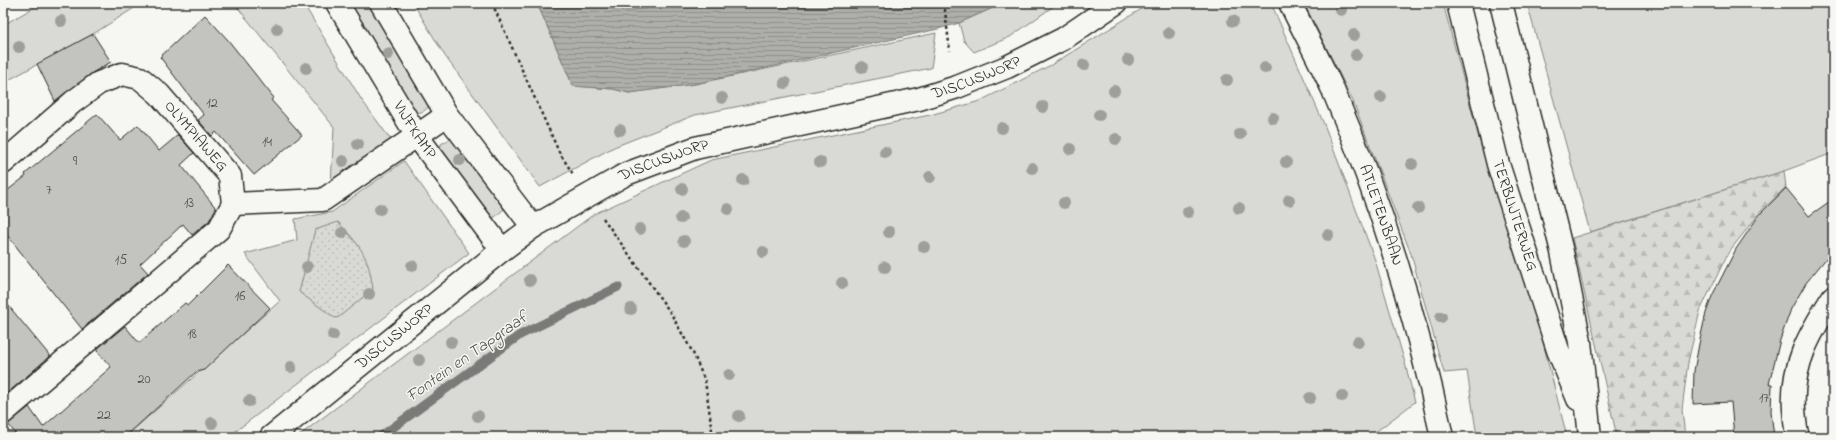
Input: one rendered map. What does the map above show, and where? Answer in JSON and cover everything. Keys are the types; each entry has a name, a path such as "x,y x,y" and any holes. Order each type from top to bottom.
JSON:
{"street":[{"name":"VIJFKAMP","path":"337,3 416,136 502,250"},
{"path":"382,3 447,115 534,227"},
{"name":"DISCUSWORP","path":"271,437 502,250 534,227 626,174 695,148 919,99 957,87 1007,67 1063,39 1116,3"},
{"name":"ATLETENBAAN","path":"1290,3 1332,89 1375,197 1397,260 1413,316 1442,437"},
{"name":"TERBLIJTERWEG","path":"1458,3 1498,164 1558,350 1589,430"},
{"name":"TERBLIJTERWEG","path":"1501,3 1562,252 1580,342 1589,430"},
{"name":"OLYMPIAWEG","path":"3,163 73,102 99,83 122,74 140,78 159,94 220,164 230,176 233,204"},
{"path":"3,413 219,229 233,204 323,200 447,115"},
{"path":"1798,437 1795,429 1793,390 1800,358 1816,324 1833,297"}],"path":[{"path":"492,3 558,152 670,312 693,353 705,381 713,437"},
{"path":"944,3 950,51"}],"green space":[{"path":"42,3 142,3 93,34 3,83 3,25"},
{"path":"234,3 303,3 361,99 391,140 331,184 334,127"},
{"path":"345,3 369,3 429,105 425,110 421,112 414,112"},
{"path":"413,3 537,3 573,86 613,89 629,93 695,84 936,33 931,68 695,115 614,147 540,187 445,56"},
{"path":"1004,3 1058,3 1010,37 974,52 964,41 959,23"},
{"path":"1151,3 1271,3 1324,124 1375,260 1415,402 1369,437 297,437 594,214 711,160 930,115 980,101 1051,65"},
{"path":"1304,3 1443,3 1481,146 1536,315 1567,437 1477,437 1467,371 1444,373 1411,254 1353,101"},
{"path":"1527,3 1833,3 1833,153 1784,171 1590,232"},
{"path":"452,138 503,205 504,209 495,217 491,218 440,150 441,144"},
{"path":"404,161 469,253 228,437 125,437 280,301 245,254 297,240 295,219 332,212"},
{"path":"1784,171 1786,187 1762,210 1728,253 1700,311 1688,362 1682,409 1685,437 1617,437 1572,238"},
{"path":"338,222 358,245 366,259 373,289 339,317 335,318 299,292 315,230"},
{"path":"1833,368 1833,417 1828,398"}],"shaded area":[{"path":"537,3 621,3 622,11 697,3 1004,3 959,23 938,29 695,84 629,93 613,89 573,86"}],"building":[{"path":"205,15 228,40 274,98 271,100 302,135 254,175 216,132 212,136 198,120 204,115 160,57"},
{"path":"93,34 111,62 92,73 55,101 37,64"},
{"path":"97,114 120,140 138,125 159,151 178,135 194,153 181,165 216,208 209,221 192,235 183,224 140,264 148,273 82,329 3,230 3,194"},
{"path":"1786,188 1809,216 1833,199 1833,250 1806,283 1791,309 1780,340 1769,384 1772,384 1771,412 1774,437 1734,437 1731,402 1693,404 1694,371 1699,344 1706,313 1712,296 1736,249 1760,214"},
{"path":"228,265 270,308 204,370 196,372 125,437 18,437 8,424 29,407 43,427 111,367 97,351 97,349 125,326 139,343 185,303 188,305"},
{"path":"3,299 50,356 3,397"}],"waterway":[{"name":"Fontein en Tapgraaf","path":"380,437 520,335 618,287"}]}
